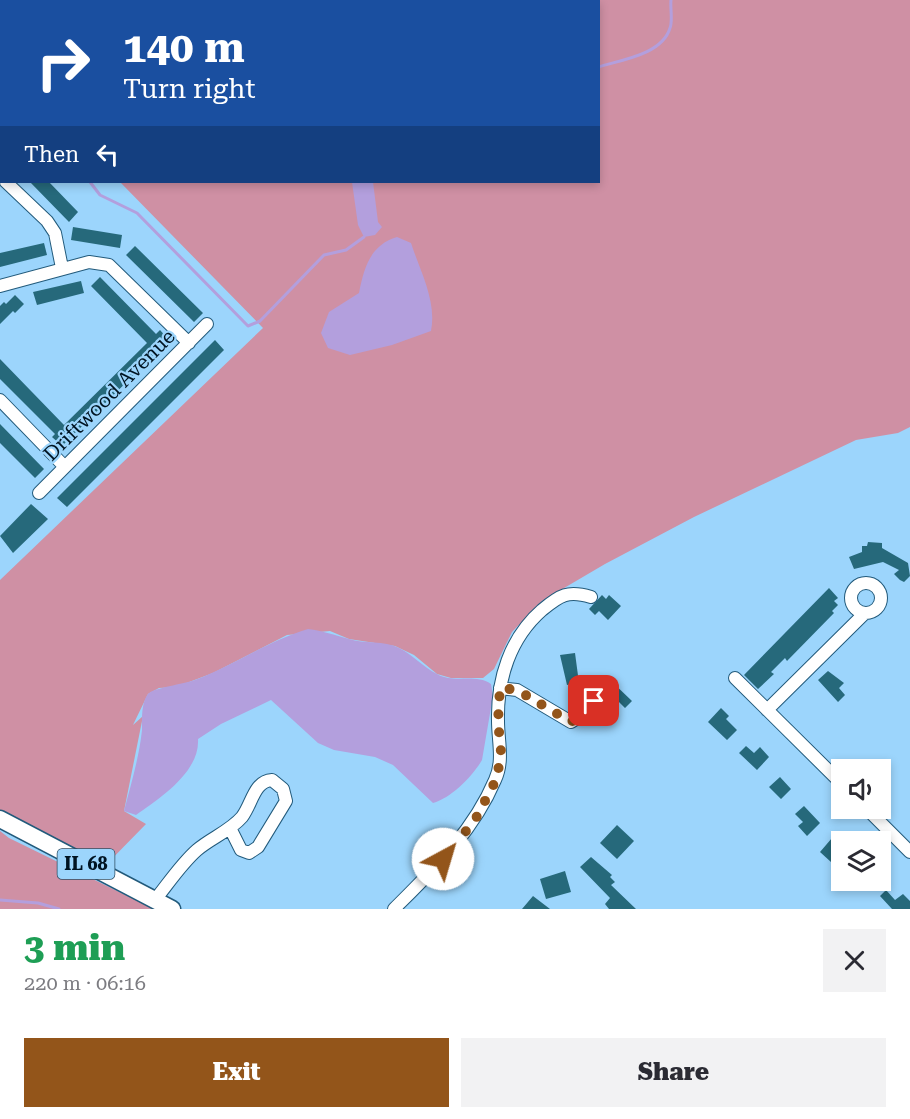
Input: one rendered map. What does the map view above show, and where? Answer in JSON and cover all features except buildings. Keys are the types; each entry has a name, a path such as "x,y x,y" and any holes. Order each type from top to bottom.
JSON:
{"main road":[{"name":"IL 68","path":"0,819 172,909"}],"street":[{"path":"7,183 47,221 55,233 62,268"},
{"path":"0,286 89,262 109,264 189,343"},
{"name":"Driftwood Avenue","path":"39,493 207,324"},
{"path":"0,400 65,467"},
{"path":"394,909 443,859 475,820 497,778 501,752 498,721 500,688 512,646 532,619 555,599 575,592 591,597"},
{"path":"767,710 864,614"},
{"path":"735,678 831,773"},
{"path":"500,688 517,690 571,722 584,714 594,701"},
{"path":"155,900 195,852 230,828 241,817 254,799 256,788 265,780 272,780 283,789 286,801 258,847 249,853 241,850 230,828"},
{"path":"877,819 910,852"}],"shaded area":[{"path":"600,0 910,0 910,427 898,433 856,440 694,517 605,564 542,601 512,632 494,669 483,678 451,678 437,674 414,655 395,646 349,639 330,631 287,635 213,673 176,687 159,688 148,694 133,725 143,716 124,811 146,824 100,871 0,815 0,580 263,328 121,183 600,183"},
{"path":"352,183 373,183 378,222 382,227 375,235 364,237 358,225"},
{"path":"397,237 411,243 423,275 432,309 431,331 392,345 350,355 328,348 321,333 329,312 359,293 366,266 374,252"},
{"path":"308,629 393,646 444,677 478,679 491,684 493,696 482,760 467,780 447,797 433,803 393,765 375,757 334,750 318,743 271,700 221,724 198,739 193,762 177,783 136,815 124,811 137,761 143,707 148,694 195,680 279,640"},
{"path":"0,831 9,838 154,909 0,909"}],"waterway":[{"path":"600,66 639,55 650,50 666,37 671,25 671,0"},
{"path":"91,183 100,195 137,213 248,326 260,321 324,255 346,250 364,237"},
{"path":"0,900 38,903 59,909"}],"route":[{"path":"443,859 475,820 497,778 501,752 498,721 500,688 517,690 571,722 584,714 594,701"}]}
